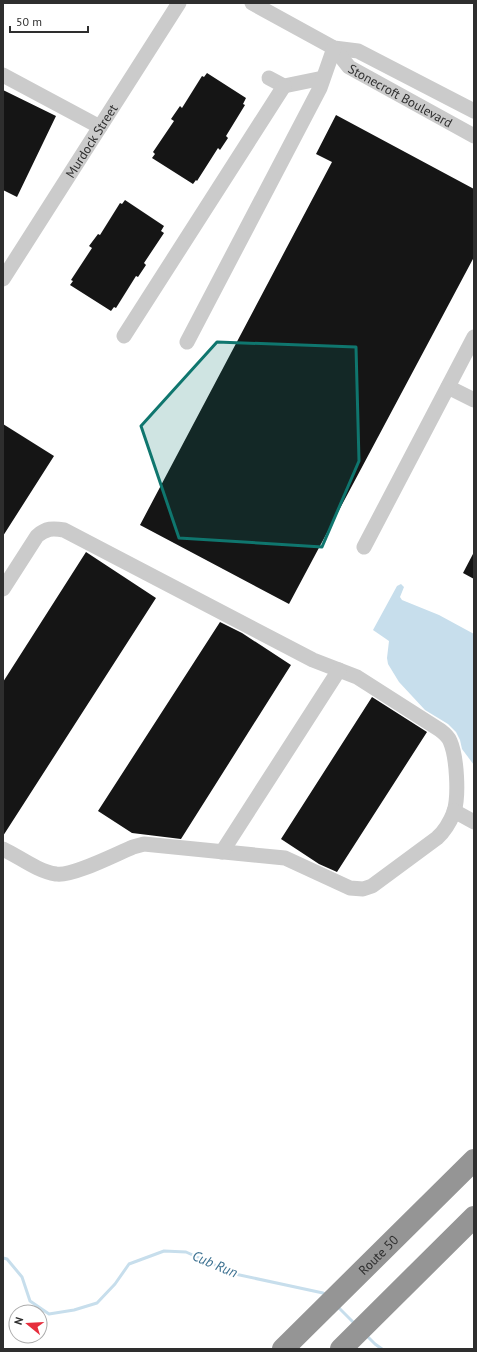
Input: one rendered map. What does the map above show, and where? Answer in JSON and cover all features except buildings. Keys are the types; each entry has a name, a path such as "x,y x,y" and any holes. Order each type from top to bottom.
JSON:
{"highway":[{"name":"Route 50","path":"283,1349 474,1160"},
{"path":"341,1349 474,1217"}],"street":[{"name":"Murdock Street","path":"3,279 179,3"},
{"name":"Stonecroft Boulevard","path":"252,3 334,48 358,51 474,112"},
{"path":"187,342 320,88 334,48"},
{"name":"Stonecroft Boulevard","path":"334,48 349,67 474,136"},
{"path":"3,76 100,127"},
{"path":"269,78 284,86 324,78"},
{"path":"124,336 284,86"},
{"path":"364,547 474,337"},
{"path":"448,387 474,400"},
{"path":"3,589 37,536 44,531 53,528 64,530 313,660 357,677 440,730 447,735 453,749 457,785 454,811 444,831 437,838 368,888 350,888 284,858 144,844 133,847 70,874 56,874 41,869 3,849"},
{"path":"222,852 339,670"},
{"path":"454,811 474,822"}],"highlighted area":[{"path":"217,342 356,347 359,461 322,547 179,538 141,426"}],"water":[{"path":"401,584 404,587 400,597 402,600 439,615 474,634 474,765 462,749 456,732 448,724 425,710 399,682 388,664 387,658 389,641 373,630 397,586"}],"waterway":[{"name":"Cub Run","path":"3,1258 7,1259 22,1277 30,1301 49,1314 74,1310 97,1303 115,1284 129,1264 164,1251 186,1252 235,1274 323,1293 326,1295"},
{"name":"Cub Run","path":"337,1306 356,1325"},
{"name":"Cub Run","path":"367,1336 382,1349"}]}
